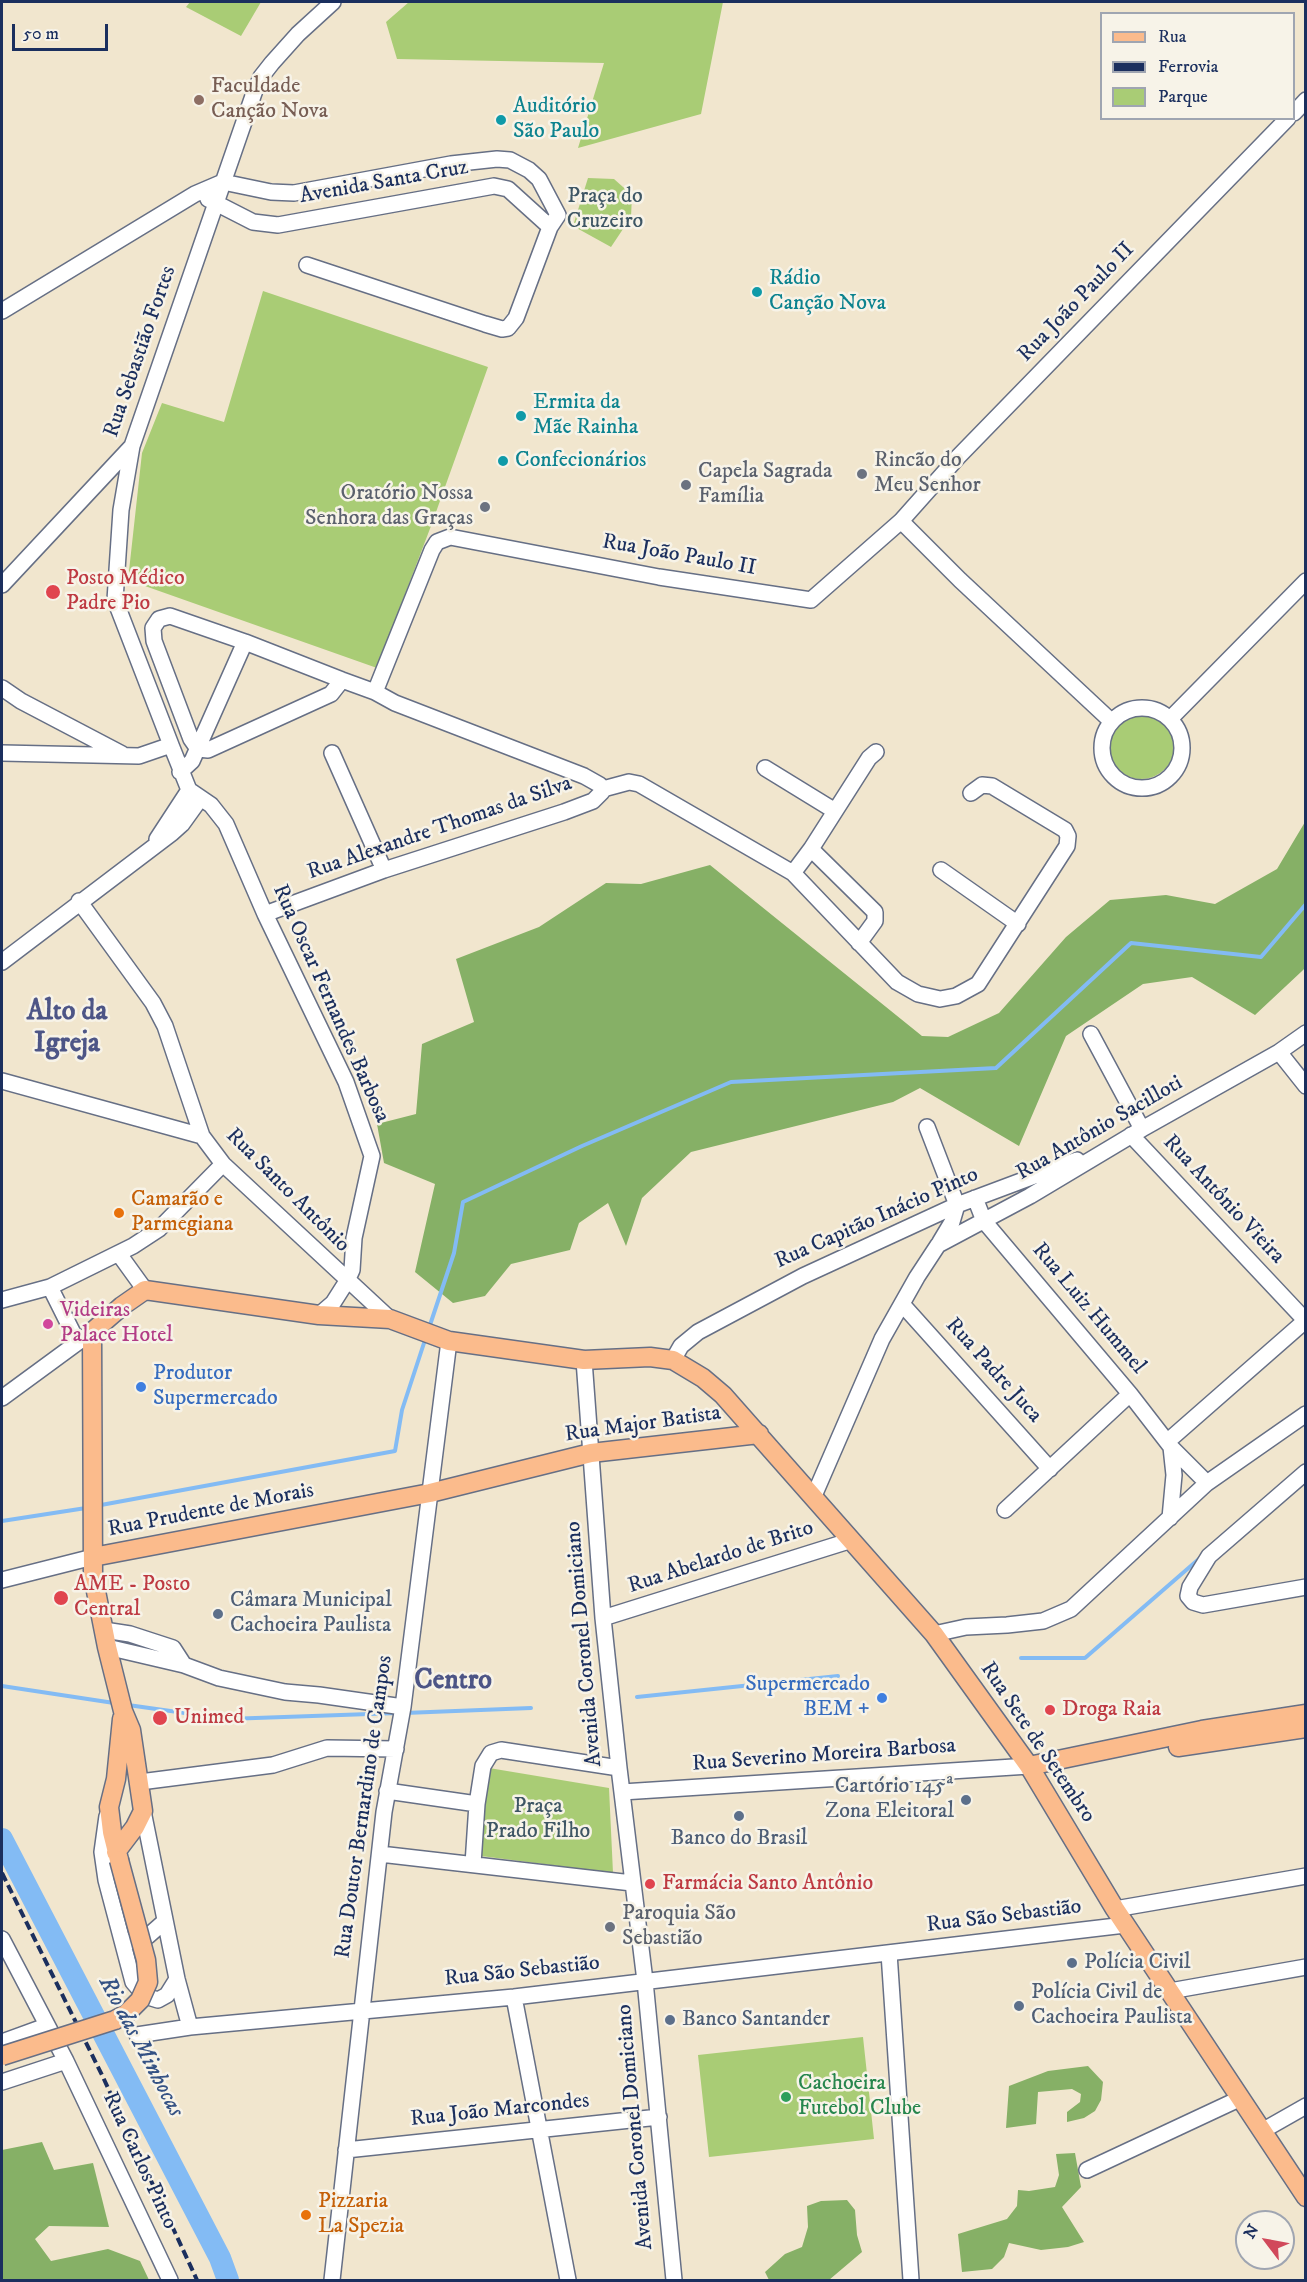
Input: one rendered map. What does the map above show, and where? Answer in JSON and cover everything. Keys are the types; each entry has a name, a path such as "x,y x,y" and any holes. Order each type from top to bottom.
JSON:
{"main road":[{"path":"117,1856 135,1827 141,1797 130,1730 105,1639 94,1586 85,1336 145,1290 319,1315 390,1319 449,1341 584,1360 650,1357 673,1360"},
{"name":"Rua Sete de Setembro","path":"673,1360 712,1385 759,1434 934,1634 1029,1766 1125,1925 1305,2197"},
{"name":"Rua Major Batista","path":"430,1492 591,1453 759,1434"},
{"name":"Rua Prudente de Morais","path":"93,1557 430,1492"},
{"path":"2,2056 115,2020 126,2014 140,2000 148,1982 146,1960 117,1856 111,1803 123,1711"},
{"path":"1029,1766 1203,1737 1305,1714"},
{"path":"1203,1737 1305,1728"},
{"path":"111,1803 141,1797"}],"street":[{"name":"Rua Sebastião Fortes","path":"195,794 180,772 115,600 121,510 132,446 222,182 261,77 298,34 333,2"},
{"name":"Rua João Paulo II","path":"375,692 432,550 437,542 450,537 659,577 811,600 900,521 958,457 1286,120"},
{"path":"2,311 195,194 222,182 271,192 294,193 451,164 510,160 529,170 538,179 554,221 516,318 508,328 502,329 485,324 307,265"},
{"name":"Avenida Santa Cruz","path":"195,194 216,202 253,222 278,225 494,186 508,189 554,221"},
{"path":"2,585 132,446"},
{"path":"900,521 1111,722"},
{"path":"1170,719 1305,581"},
{"name":"Rua Alexandre Thomas da Silva","path":"198,749 190,739 154,641 153,628 159,619 170,616 375,692 395,703 584,776 603,789 593,801 564,812 384,870 266,914"},
{"path":"180,772 192,761 198,749 245,642"},
{"path":"198,749 208,750 330,694 342,680"},
{"path":"2,688 21,701 126,757"},
{"path":"1140,708 1151,708 1170,719 1178,729 1182,754 1171,776 1161,784 1149,788 1125,785 1114,778 1106,768 1101,744 1111,722 1129,709 1140,708"},
{"path":"2,753 126,757 139,756 171,745"},
{"path":"793,873 869,758 876,752"},
{"path":"332,753 384,870"},
{"path":"765,768 836,811"},
{"path":"603,789 629,782 639,784 793,873 897,982 918,994 940,999 956,996 978,984 1067,846 1068,836 1065,830 993,786 982,785 971,793"},
{"path":"2,962 182,824 195,794"},
{"name":"Rua Oscar Fernandes Barbosa","path":"195,794 211,805 226,824 346,1082 372,1156 354,1238 352,1270 333,1303 319,1315"},
{"path":"811,849 875,912 875,921 859,943"},
{"path":"941,870 1018,924"},
{"path":"79,901 153,1003 165,1026 202,1136"},
{"name":"Rua Antônio Sacilloti","path":"813,1498 870,1364 917,1277 938,1245 1279,1052 1305,1033"},
{"name":"Rua Antônio Vieira","path":"1091,1034 1137,1132 1305,1321"},
{"path":"1279,1052 1305,1086"},
{"name":"Rua Santo Antônio","path":"2,1081 202,1136 223,1164 390,1319"},
{"path":"927,1127 957,1204 950,1227 938,1245"},
{"name":"Rua Capitão Inácio Pinto","path":"673,1360 688,1338 717,1320 803,1276 957,1204 1116,1144"},
{"path":"2,1300 50,1287 118,1254 159,1229 223,1164"},
{"name":"Rua Luiz Hummel","path":"975,1198 984,1221 1170,1444 1207,1483"},
{"path":"118,1254 145,1290"},
{"path":"2,1398 85,1336 50,1287"},
{"name":"Rua Padre Juca","path":"902,1304 1050,1468"},
{"path":"1170,1518 1174,1475 1170,1444 1305,1321"},
{"name":"Rua Doutor Bernardino de Campos","path":"332,2280 387,1791 403,1707 449,1341"},
{"name":"Avenida Coronel Domiciano","path":"584,1360 603,1618 645,1981 674,2280"},
{"path":"1005,1510 1130,1394"},
{"path":"934,1634 966,1627 1029,1624 1057,1617 1079,1602 1207,1483 1305,1414"},
{"path":"1305,1472 1209,1556 1193,1580 1188,1596 1192,1602 1203,1605 1305,1587"},
{"name":"Rua Abelardo de Brito","path":"603,1618 852,1540"},
{"name":"Rua Prudente de Morais","path":"2,1580 93,1557"},
{"path":"105,1639 219,1678 285,1692 403,1707"},
{"path":"190,2027 177,1979 141,1797 273,1765 327,1748 396,1749"},
{"path":"473,1864 477,1804 483,1766 486,1759 496,1750 619,1768"},
{"name":"Rua Severino Moreira Barbosa","path":"622,1792 1029,1766"},
{"path":"387,1791 477,1804"},
{"path":"111,1803 102,1852 106,1880 121,1943 133,1982 145,1996 158,2000 163,1998 177,1979"},
{"path":"380,1854 632,1883"},
{"path":"1115,1909 1305,1876"},
{"path":"121,1943 143,1939 165,1921"},
{"name":"Rua São Sebastião","path":"137,2035 190,2027 514,1997 1125,1925"},
{"name":"Rua Carlos Pinto","path":"2,1939 66,2061 171,2280"},
{"path":"889,1953 911,2280"},
{"path":"1170,1991 1305,1967"},
{"path":"514,1997 568,2280"},
{"path":"2,2042 46,2026"},
{"path":"2,2082 66,2061"},
{"path":"1087,2170 1241,2098"},
{"path":"1262,2131 1305,2106"},
{"name":"Rua João Marcondes","path":"346,2150 659,2117"}],"green space":[{"path":"190,2 261,2 241,36 186,7"},
{"path":"409,2 723,2 701,114 578,148 604,63 397,59 386,22"},
{"name":"Praça do Cruzeiro","path":"588,178 614,179 632,195 631,217 611,247 573,226"},
{"path":"263,291 488,367 377,668 128,580 142,453 162,403 224,422"},
{"path":"1141,711 1154,714 1165,721 1172,732 1175,745 1172,758 1165,769 1154,776 1141,779 1128,776 1117,769 1110,758 1107,745 1110,732 1117,721 1128,714"},
{"path":"1305,822 1306,967 1255,1015 1192,977 1143,984 1066,1036 1019,1146 920,1088 893,1102 691,1152 642,1198 626,1246 608,1203 579,1223 570,1250 511,1264 485,1296 453,1303 415,1272 435,1184 384,1163 377,1124 416,1114 422,1044 474,1022 456,959 539,927 606,883 641,884 710,865 922,1036 948,1037 999,1013 1066,937 1110,900 1166,895 1215,904 1277,869"},
{"name":"Praça Prado Filho","path":"489,1768 609,1788 613,1873 481,1856 482,1810"},
{"name":"Cachoeira Futebol Clube","path":"863,2037 874,2139 709,2157 698,2055"},
{"path":"1088,2066 1103,2082 1101,2100 1095,2111 1084,2118 1067,2122 1067,2112 1080,2102 1081,2094 1072,2089 1038,2092 1036,2124 1006,2128 1009,2086 1048,2071"},
{"path":"42,2142 54,2170 93,2163 109,2227 49,2226 35,2239 51,2261 108,2249 140,2261 149,2280 2,2280 2,2150"},
{"path":"1075,2153 1081,2187 1062,2207 1084,2242 1068,2247 1041,2250 1009,2243 1004,2257 992,2269 962,2272 958,2234 1007,2219 1017,2206 1018,2190 1029,2191 1055,2187 1059,2175 1056,2154"},
{"path":"847,2200 855,2210 857,2235 862,2252 829,2280 769,2280 765,2272 785,2254 802,2247 808,2227 807,2206 821,2201"}],"waterway":[{"path":"430,1325 454,1253 463,1202 582,1146 731,1082 996,1068 1131,943 1261,957 1306,904"},
{"path":"101,1505 395,1451 402,1410 425,1340"},
{"path":"2,1521 86,1508"},
{"path":"1021,1658 1085,1658 1200,1558"},
{"path":"637,1697 838,1676"},
{"path":"2,1686 114,1703"},
{"path":"128,1705 227,1719 398,1713"},
{"path":"405,1713 531,1708"},
{"name":"Rio das Minhocas","path":"2,1839 220,2258 228,2280"}],"railway":[{"path":"2,1873 102,2075 197,2280"}],"place":[{"name":"Faculdade Canção Nova","path":"199,100"},
{"name":"Auditório São Paulo","path":"501,120"},
{"name":"Rádio Canção Nova","path":"757,292"},
{"name":"Ermita da Mãe Rainha","path":"521,416"},
{"name":"Confecionários","path":"503,461"},
{"name":"Rincão do Meu Senhor","path":"862,474"},
{"name":"Capela Sagrada Família","path":"686,485"},
{"name":"Oratório Nossa Senhora das Graças","path":"485,507"},
{"name":"Posto Médico Padre Pio","path":"53,592"},
{"name":"Camarão e Parmegiana","path":"119,1213"},
{"name":"Videiras Palace Hotel","path":"48,1324"},
{"name":"Produtor Supermercado","path":"141,1387"},
{"name":"AME - Posto Central","path":"61,1598"},
{"name":"Câmara Municipal Cachoeira Paulista","path":"218,1614"},
{"name":"Supermercado BEM +","path":"882,1698"},
{"name":"Droga Raia","path":"1050,1710"},
{"name":"Unimed","path":"160,1718"},
{"name":"Cartório 145ª Zona Eleitoral","path":"966,1800"},
{"name":"Banco do Brasil","path":"739,1816"},
{"name":"Farmácia Santo Antônio","path":"650,1884"},
{"name":"Paroquia São Sebastião","path":"610,1927"},
{"name":"Polícia Civil","path":"1072,1963"},
{"name":"Polícia Civil de Cachoeira Paulista","path":"1019,2006"},
{"name":"Banco Santander","path":"670,2020"},
{"name":"Cachoeira Futebol Clube","path":"786,2097"},
{"name":"Pizzaria La Spezia","path":"306,2215"}],"district":[{"name":"Alto da Igreja","path":"67,1029"},
{"name":"Centro","path":"453,1682"}]}
